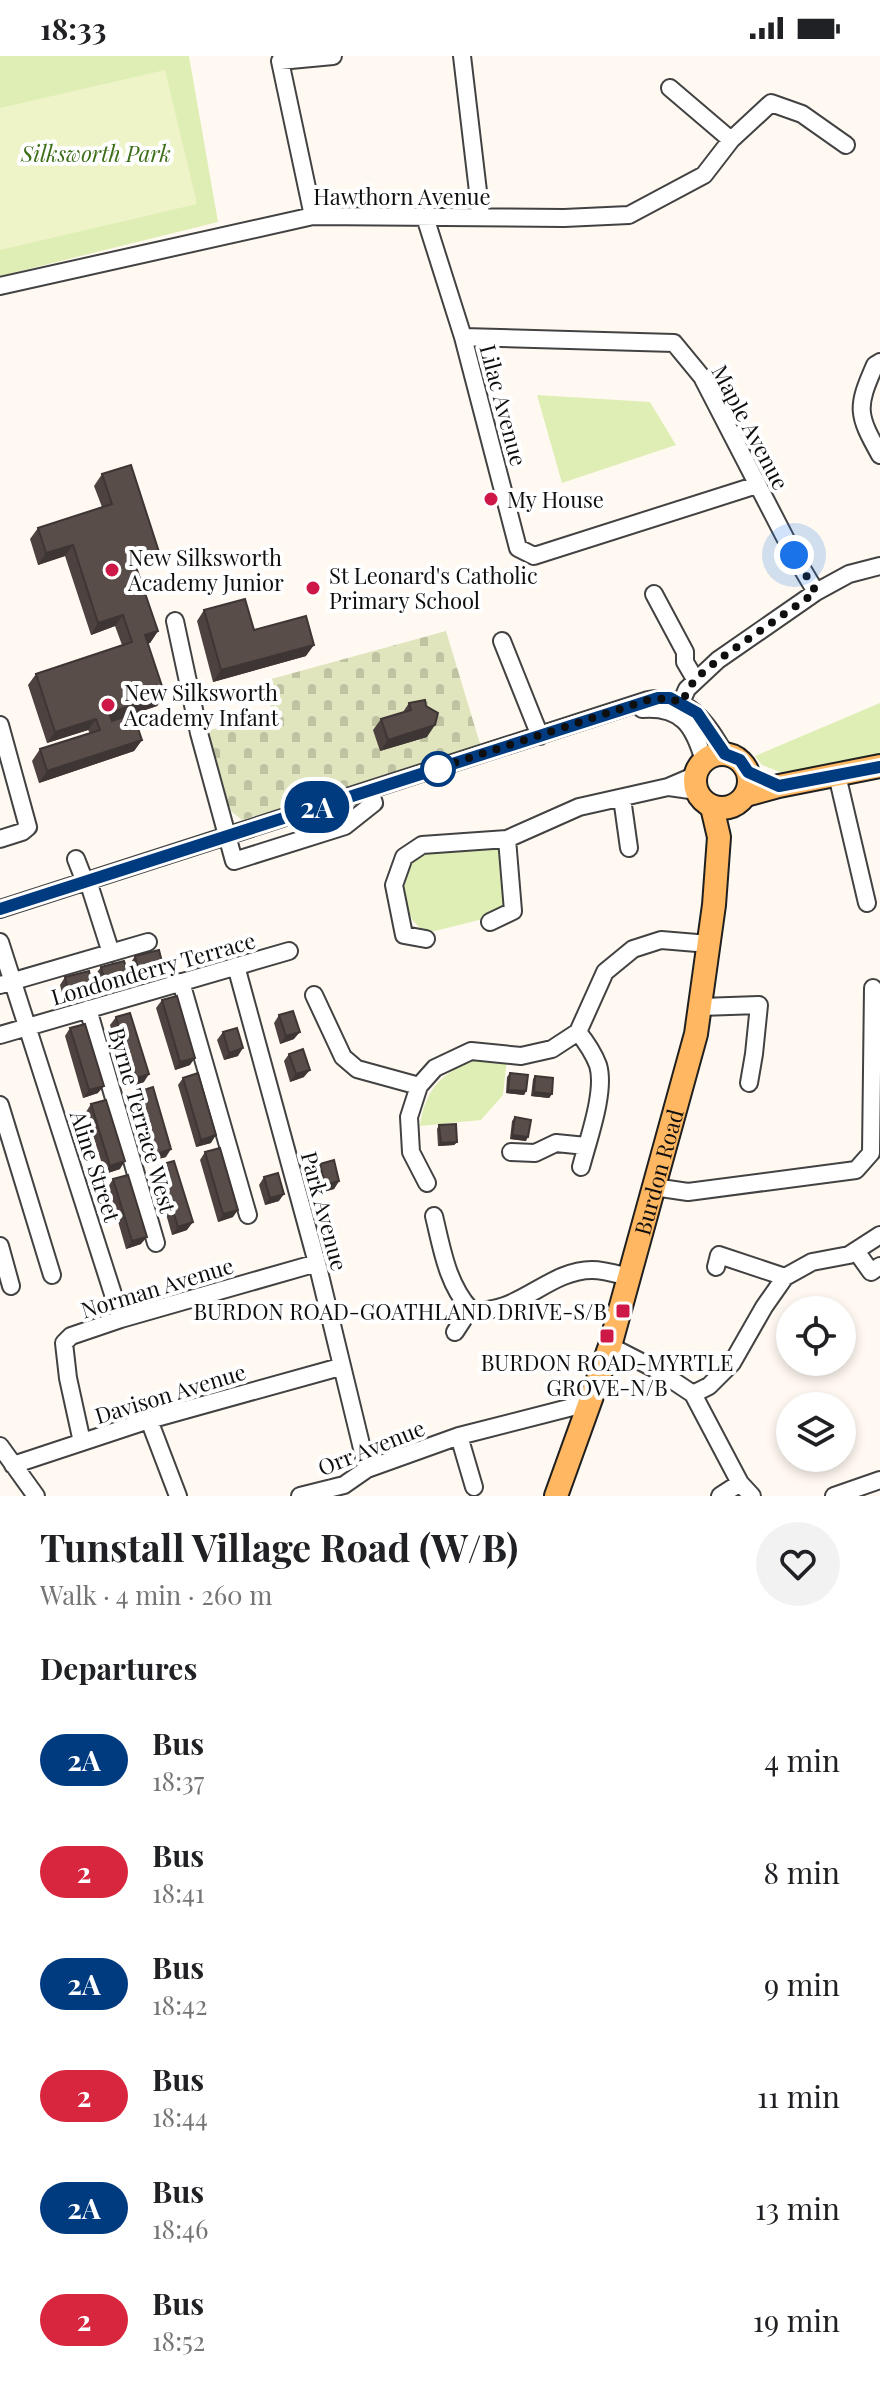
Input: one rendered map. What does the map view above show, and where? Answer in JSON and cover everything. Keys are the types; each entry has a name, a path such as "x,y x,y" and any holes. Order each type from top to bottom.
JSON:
{"main road":[{"path":"716,784 740,760 748,772 779,786"},
{"path":"716,784 779,786 880,766"},
{"name":"Burdon Road","path":"556,1496 610,1346 689,1063 701,1007 709,944 719,837 716,784"}],"street":[{"path":"313,216 280,61 333,56"},
{"path":"462,56 481,217"},
{"path":"670,88 731,140 771,103 802,114 846,145"},
{"name":"Hawthorn Avenue","path":"0,286 313,216 629,215 704,175 731,140"},
{"name":"Lilac Avenue","path":"425,217 463,337 518,548 534,556 757,485"},
{"name":"Maple Avenue","path":"463,337 674,343 702,377 816,592"},
{"path":"880,362 875,365 861,395 863,424 880,455"},
{"path":"678,708 695,679 718,660 816,592 849,574 880,566"},
{"path":"654,594 685,652 685,662 695,679"},
{"path":"175,621 199,733 234,861 345,826 374,803 370,790"},
{"path":"502,641 540,736"},
{"path":"0,909 658,698 670,698 689,725 716,784 668,787 579,807 507,839 422,845 404,857 394,885 404,935 426,939"},
{"path":"0,725 28,827 0,839"},
{"path":"837,775 867,903"},
{"path":"622,798 629,848"},
{"path":"490,922 513,911 507,839"},
{"path":"76,859 111,953"},
{"path":"427,1183 411,1152 409,1117 419,1086 435,1068 471,1051 521,1056 552,1049 578,1032 605,972 633,949 661,940 709,944"},
{"name":"Aline Street","path":"0,942 7,983 29,1026 121,1319"},
{"path":"7,983 148,942"},
{"name":"Londonderry Terrace","path":"0,1035 289,951"},
{"name":"Park Avenue","path":"236,966 317,1263 367,1469"},
{"path":"181,982 248,1215"},
{"path":"654,1187 688,1192 856,1170 871,1153 873,988"},
{"path":"314,995 343,1057 357,1069 419,1086"},
{"path":"701,1007 759,1005 777,1000"},
{"path":"749,1083 759,1005"},
{"name":"Byrne Terrace West","path":"88,1009 156,1243"},
{"path":"578,1032 592,1050 599,1069 599,1093 581,1167"},
{"path":"0,1105 52,1275"},
{"path":"511,1152 535,1153 556,1143 586,1146"},
{"path":"434,1216 449,1275 458,1295 470,1309 495,1311 580,1271 594,1269 629,1277"},
{"path":"693,1394 709,1386 732,1363 785,1277 812,1262 849,1255 880,1235"},
{"path":"0,1246 11,1286"},
{"path":"856,1251 871,1272 880,1266"},
{"path":"716,1267 719,1255 785,1277"},
{"name":"Norman Avenue","path":"82,1442 64,1343 71,1336 317,1263"},
{"path":"455,1332 470,1309"},
{"path":"610,1346 657,1370 693,1394 740,1483 752,1496"},
{"name":"Davison Avenue","path":"13,1465 149,1420 340,1367"},
{"name":"Orr Avenue","path":"300,1496 344,1485 367,1469 459,1436 588,1403"},
{"path":"149,1420 178,1496"},
{"name":"Orr Avenue","path":"459,1436 474,1487"},
{"path":"0,1446 36,1496"},
{"path":"844,1494 880,1480"},
{"path":"720,1496 740,1483"}],"green space":[{"name":"Silksworth Park","path":"0,56 189,56 218,222 0,276"},
{"name":"Silksworth Park","path":"165,70 197,204 0,250 0,108"},
{"path":"537,395 650,402 676,445 562,483"},
{"path":"446,631 481,747 242,820 231,811 203,732 272,712 264,681"},
{"path":"880,703 880,755 785,774 762,765 755,756"},
{"path":"499,842 505,904 483,919 427,933 420,928 410,915 404,892 403,874 414,860 428,850"},
{"path":"479,1059 507,1059 503,1095 481,1120 420,1126 426,1101 438,1083 455,1069"}],"building":[{"path":"131,465 159,552 134,561 158,631 145,635 165,695 109,713 112,721 133,714 142,740 47,771 40,749 100,730 96,719 55,732 36,674 132,642 123,615 98,623 73,545 46,553 38,528 112,504 102,474"},
{"path":"245,599 254,630 306,616 314,645 221,670 204,610"},
{"path":"425,700 426,706 438,713 435,725 388,740 381,719 411,710 409,703"},
{"path":"159,950 162,962 138,969 135,956"},
{"path":"124,961 128,973 104,979 101,967"},
{"path":"89,971 92,983 68,990 65,977"},
{"path":"177,996 195,1058 180,1062 162,1000"},
{"path":"293,1011 300,1032 286,1036 279,1015"},
{"path":"130,1013 149,1074 134,1079 116,1017"},
{"path":"85,1024 104,1086 89,1090 70,1028"},
{"path":"237,1028 243,1048 229,1053 223,1032"},
{"path":"303,1049 310,1070 296,1074 289,1054"},
{"path":"198,1073 216,1135 201,1140 183,1078"},
{"path":"510,1073 528,1075 526,1091 508,1090"},
{"path":"535,1076 553,1078 552,1094 534,1092"},
{"path":"153,1087 171,1149 156,1154 138,1092"},
{"path":"106,1100 125,1161 110,1166 91,1104"},
{"path":"515,1117 531,1120 528,1137 512,1135"},
{"path":"456,1124 457,1142 441,1143 439,1125"},
{"path":"220,1148 238,1210 223,1214 205,1152"},
{"path":"334,1160 339,1181 325,1185 320,1164"},
{"path":"174,1161 193,1222 178,1227 159,1165"},
{"path":"278,1173 284,1194 270,1198 264,1177"},
{"path":"128,1175 147,1237 132,1241 113,1179"}],"bus line":[{"name":"2A","path":"0,909 658,698 670,698 697,713 725,754 740,760 748,772 779,786 880,767"}],"place":[{"name":"My House","path":"491,499"},
{"name":"New Silksworth Academy Junior","path":"112,570"},
{"name":"St Leonard's Catholic Primary School","path":"313,588"},
{"name":"New Silksworth Academy Infant","path":"108,705"},
{"name":"BURDON ROAD-GOATHLAND DRIVE-S/B","path":"623,1311"},
{"name":"BURDON ROAD-MYRTLE GROVE-N/B","path":"607,1336"}],"route":[{"path":"438,769 426,772 648,700 670,698 681,703 695,679 718,660 816,592 794,555"}]}
